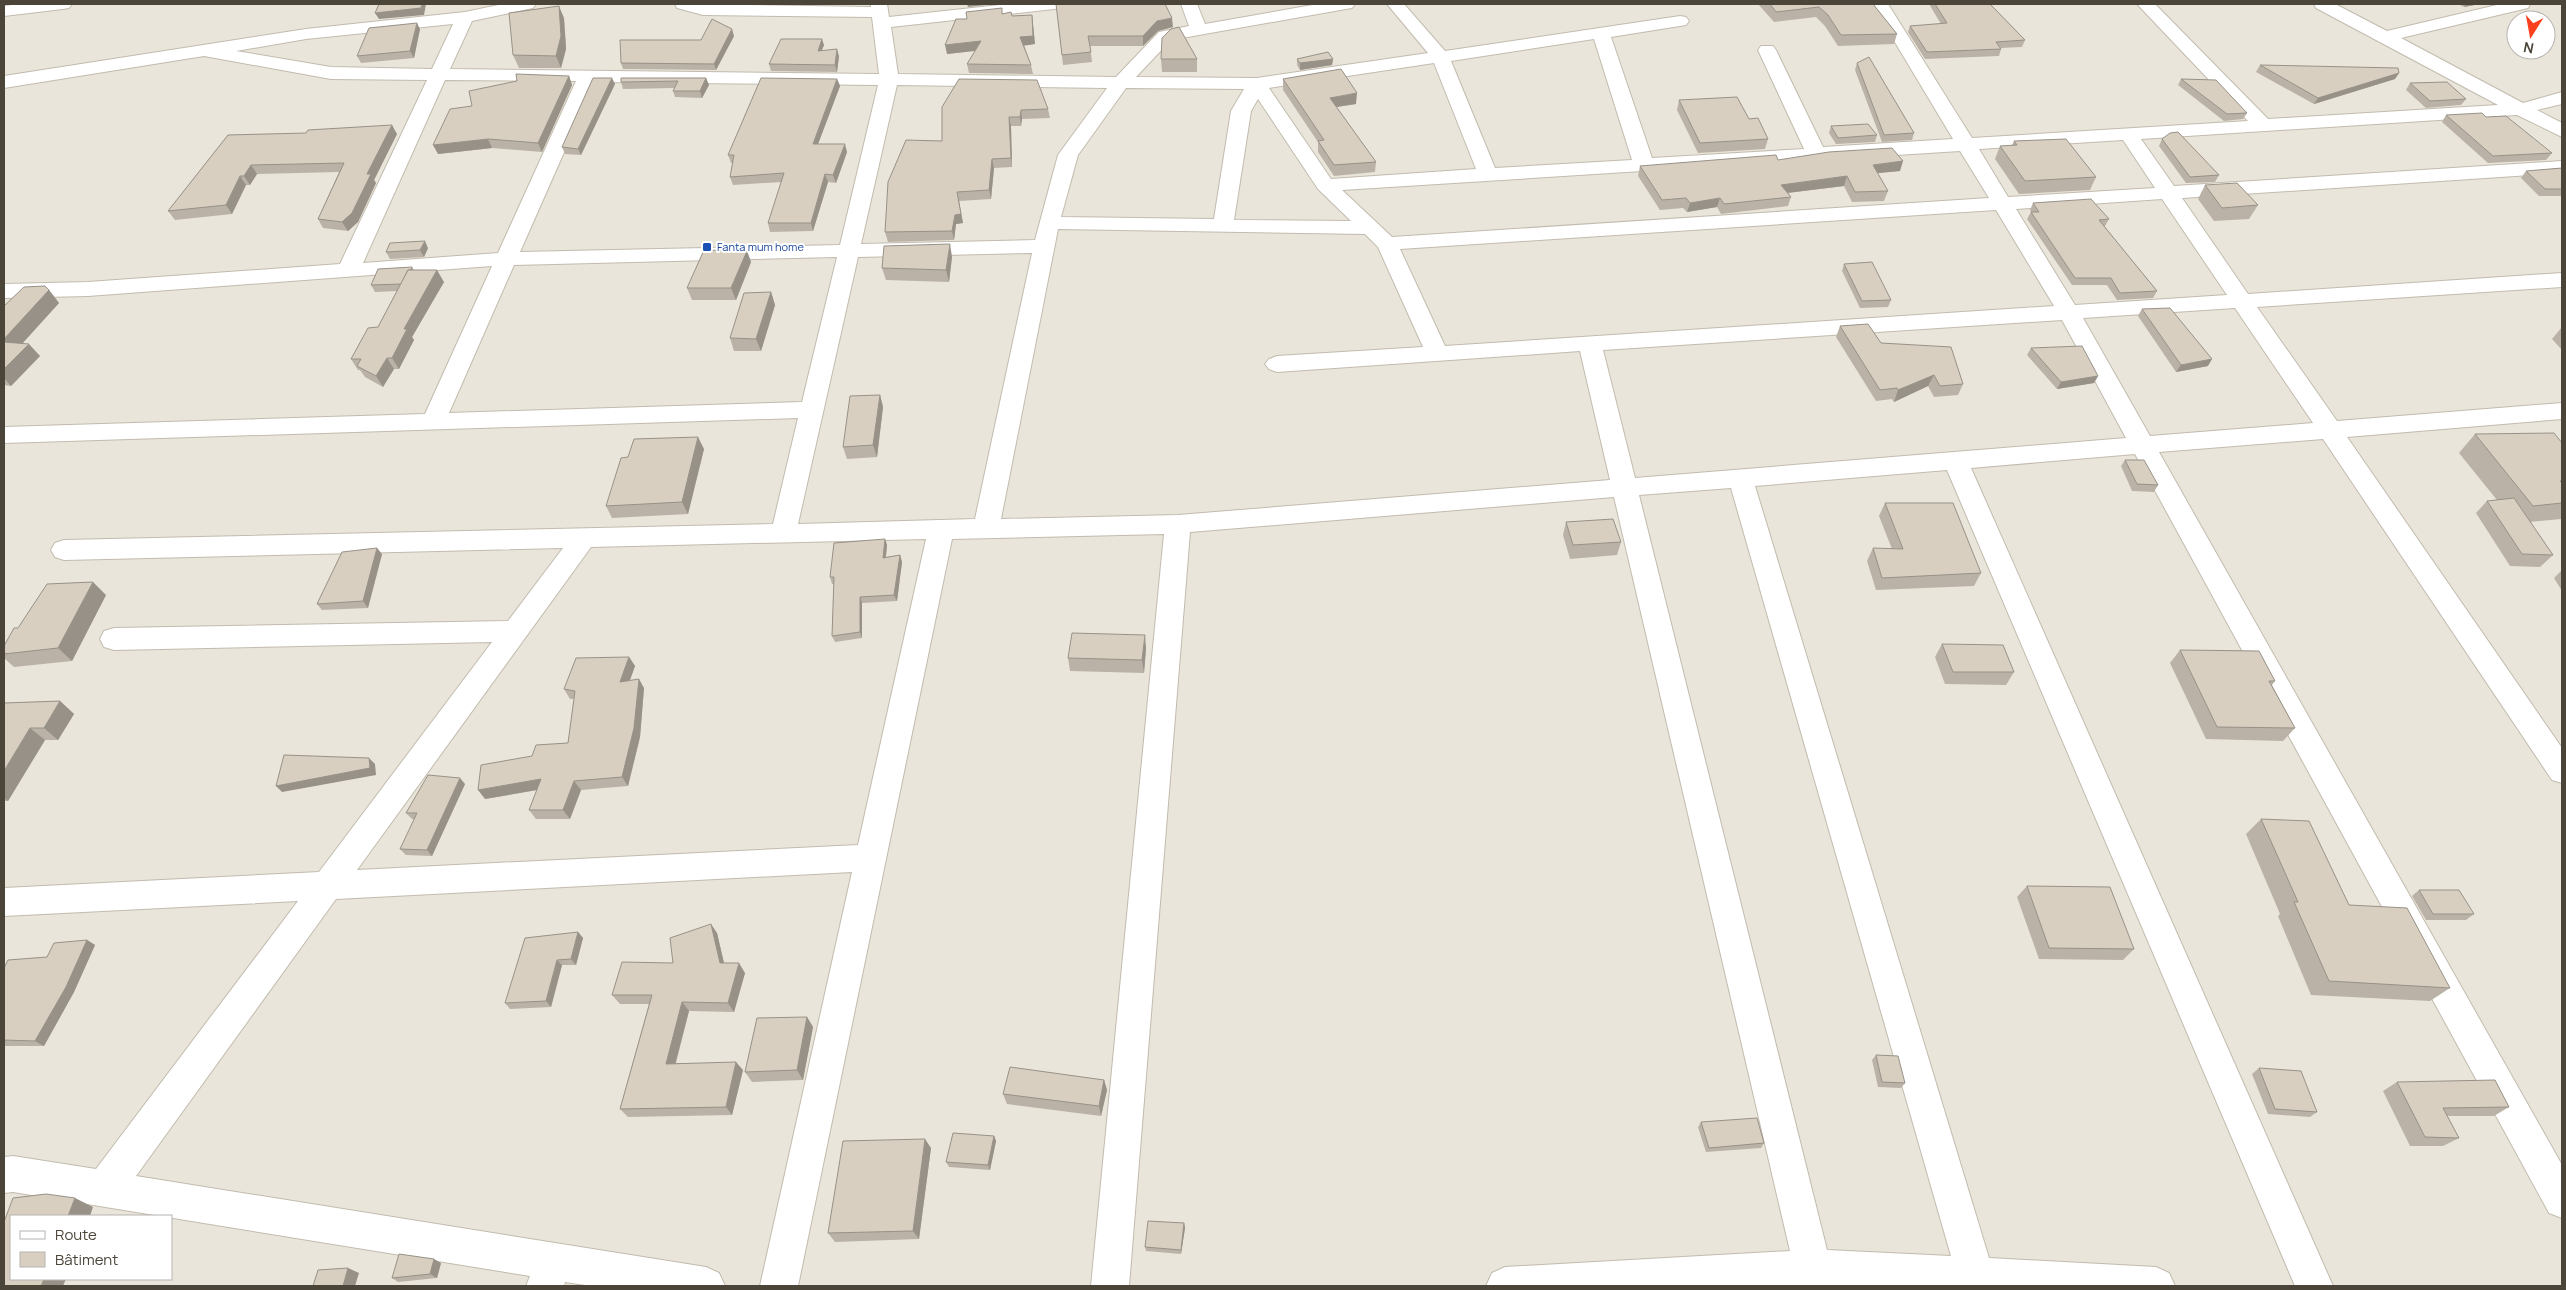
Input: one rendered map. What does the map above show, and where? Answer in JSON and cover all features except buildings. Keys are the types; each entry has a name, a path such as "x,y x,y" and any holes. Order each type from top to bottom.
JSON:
{"street":[{"path":"4,12 63,4"},
{"path":"6,84 306,34 465,17 527,4"},
{"path":"683,4 703,10 880,13 1054,4"},
{"path":"1189,4 1199,30"},
{"path":"986,529 1049,223 1068,155 1121,82 1164,36 1346,4"},
{"path":"1395,4 1440,56 1488,175"},
{"path":"1880,4 2069,313 2562,1200"},
{"path":"2145,4 2264,126"},
{"path":"2322,4 2562,131"},
{"path":"2384,37 2522,4"},
{"path":"783,534 889,79 880,13"},
{"path":"348,271 465,17"},
{"path":"203,50 330,73 1256,84 1680,21"},
{"path":"1601,32 1644,165"},
{"path":"1768,50 1817,155"},
{"path":"433,422 588,76"},
{"path":"1256,84 1325,185 1387,244 1438,354"},
{"path":"1223,226 1241,111 1256,84"},
{"path":"1325,185 2521,109 2562,98"},
{"path":"2129,135 2562,771"},
{"path":"1387,244 2562,167"},
{"path":"1049,223 1372,228"},
{"path":"4,291 88,289 506,259 1045,246"},
{"path":"1277,364 2562,280"},
{"path":"1590,344 1815,1277"},
{"path":"4,435 812,410"},
{"path":"64,550 1178,524 2562,411"},
{"path":"2528,414 2545,436"},
{"path":"1956,461 2314,1286"},
{"path":"1741,479 1976,1277"},
{"path":"1110,1286 1178,524"},
{"path":"779,1286 941,530"},
{"path":"104,1189 584,538"},
{"path":"114,639 516,631"},
{"path":"4,902 871,858"},
{"path":"7,1181 104,1189 550,1274 706,1286"},
{"path":"1505,1286 1815,1277 1976,1277 2156,1286"}],"shaded area":[{"path":"4,4 2562,4 2562,1286 4,1286"}],"place":[{"name":"Fanta mum home","path":"707,247"}]}
